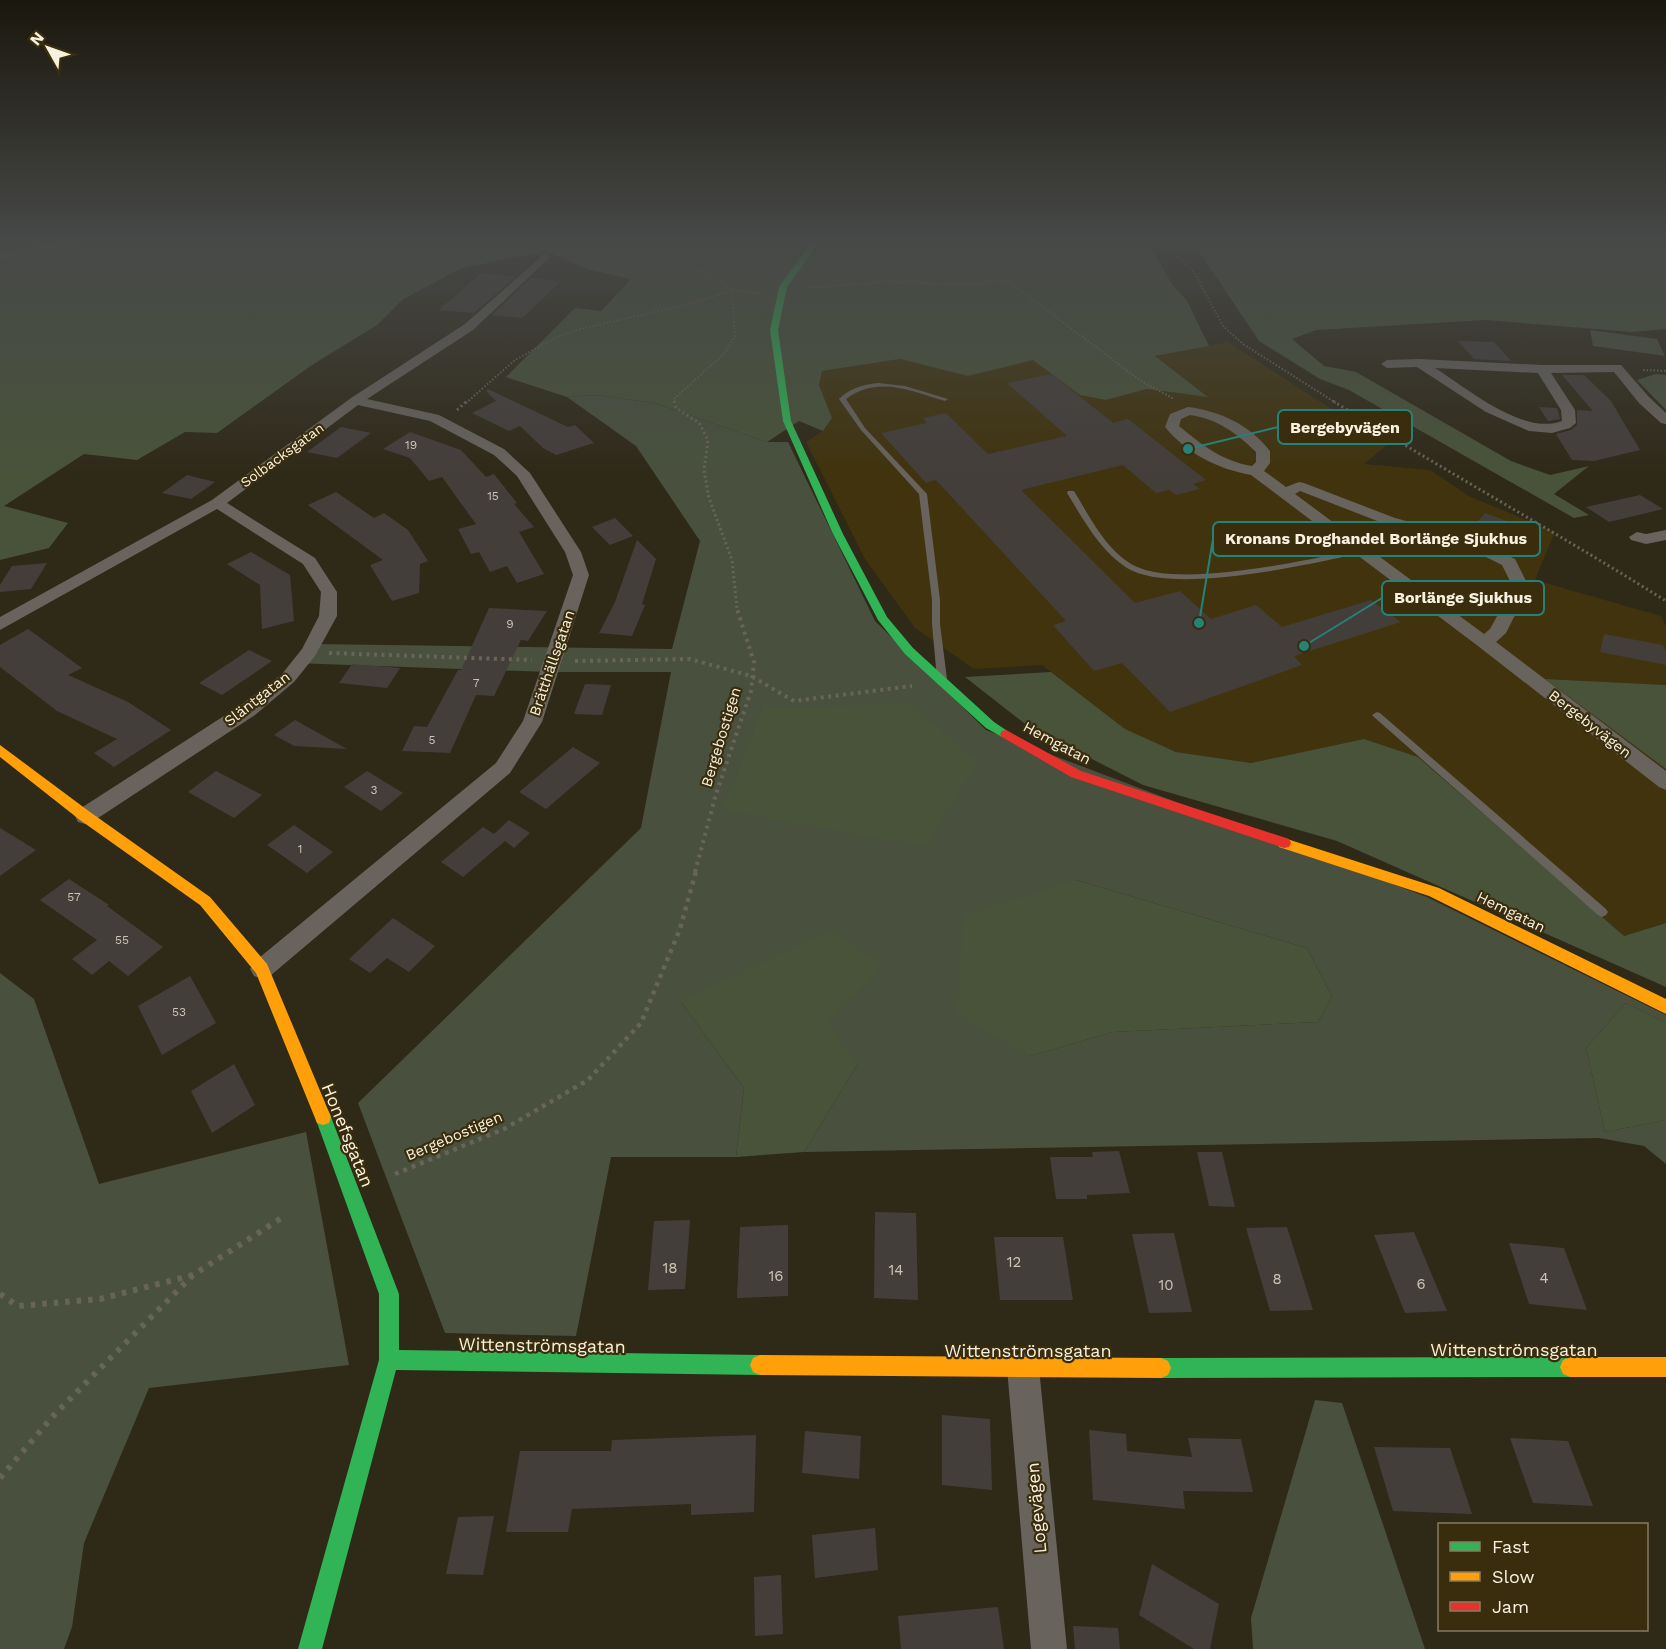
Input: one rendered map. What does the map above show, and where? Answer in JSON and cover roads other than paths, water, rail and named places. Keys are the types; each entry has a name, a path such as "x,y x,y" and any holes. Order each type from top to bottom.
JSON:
{"street":[{"name":"Solbacksgatan","path":"0,624 217,503 356,401 469,327 478,319"},
{"name":"Hemgatan","path":"776,319 774,330 787,421 838,534 882,618 909,651 990,725 1076,774 1434,892 1666,1007"},
{"path":"1387,364 1419,363 1542,369 1617,368 1644,400 1666,420"},
{"path":"1419,363 1501,414 1534,428 1557,429 1569,423 1568,410 1542,369"},
{"name":"Brätthällsgatan","path":"262,969 502,768 532,722 581,575 573,552 523,473 499,452 444,422 356,401"},
{"path":"1188,411 1209,412 1225,418 1263,452 1263,463 1255,471 1235,469 1216,462 1172,427 1175,417 1188,411"},
{"name":"Bergebyvägen","path":"1255,471 1484,642 1666,782"},
{"path":"1286,493 1299,486 1389,521 1468,542 1509,562 1521,587 1497,633 1484,642"},
{"name":"Släntgatan","path":"85,816 248,710 288,678 309,652 328,616 329,592 309,561 217,503"},
{"path":"1637,537 1646,539 1666,535"},
{"name":"Honefsgatan","path":"0,750 85,816 205,901 262,969 336,1148 388,1294 389,1360 309,1649"},
{"name":"Wittenströmsgatan","path":"389,1360 1023,1368 1666,1367"},
{"name":"Logevägen","path":"1023,1368 1049,1649"}],"lane":[{"path":"942,682 923,494 863,429 842,399 852,390 867,385 897,386 945,399"},
{"path":"1071,493 1089,525 1114,553 1133,568 1156,576 1194,577 1362,551"},
{"path":"1377,716 1602,912"}],"place":[{"name":"Bergebyvägen","path":"1188,449"},
{"name":"Kronans Droghandel Borlänge Sjukhus","path":"1199,623"},
{"name":"Borlänge Sjukhus","path":"1304,646"}]}
